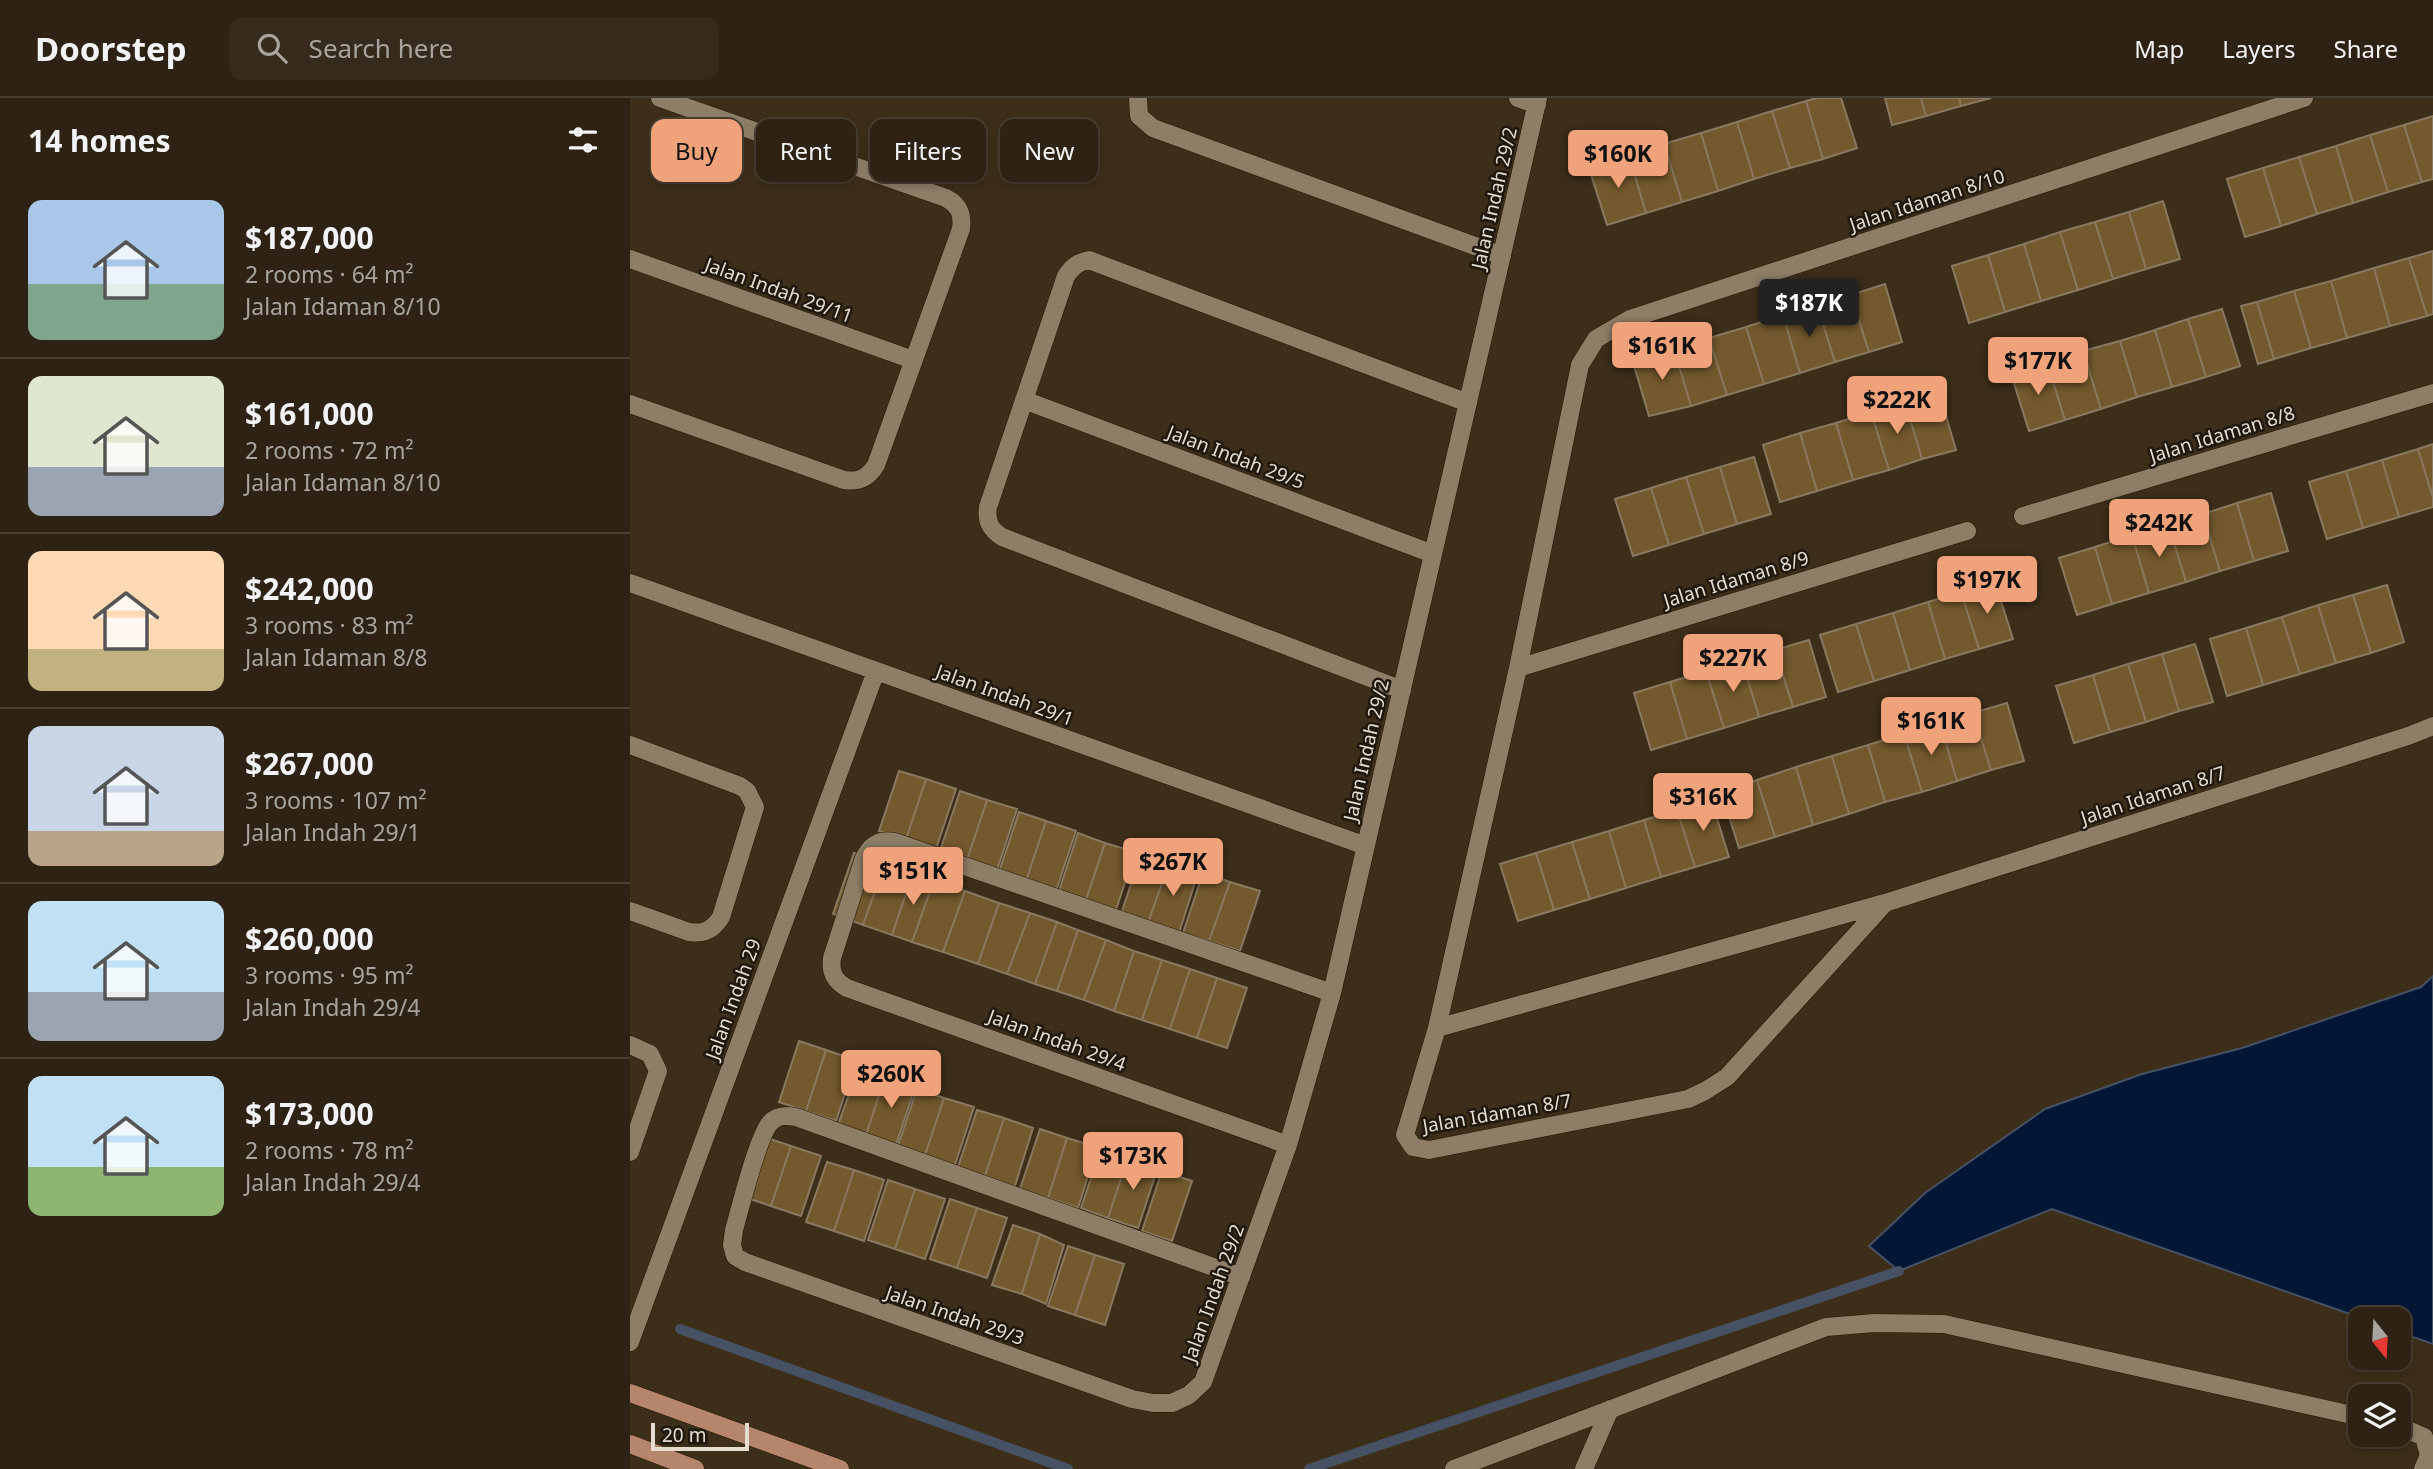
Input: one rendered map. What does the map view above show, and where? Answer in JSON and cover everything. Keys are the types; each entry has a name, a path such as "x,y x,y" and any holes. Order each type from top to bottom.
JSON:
{"main road":[{"path":"630,1393 840,1469"},
{"path":"630,1444 695,1469"}],"street":[{"path":"630,404 854,481 863,479 876,466 962,220 955,203 946,198 660,98"},
{"path":"1138,98 1139,116 1153,128 1502,256"},
{"path":"1518,98 1537,102"},
{"name":"Jalan Idaman 8/10","path":"1518,668 1580,365 1596,339 1630,319 2304,98"},
{"name":"Jalan Indah 29/2","path":"1189,1395 1203,1382 1288,1145 1332,993 1537,102"},
{"name":"Jalan Indah 29/11","path":"630,259 913,360"},
{"path":"1402,690 994,532 989,524 988,507 1066,276 1079,262 1089,260 1468,403"},
{"name":"Jalan Idaman 8/8","path":"2023,516 2433,393"},
{"name":"Jalan Indah 29/5","path":"1024,400 1433,554"},
{"name":"Jalan Idaman 8/9","path":"1518,668 1967,531"},
{"name":"Jalan Indah 29/1","path":"630,583 1366,846"},
{"path":"1437,1028 1518,668"},
{"name":"Jalan Indah 29","path":"630,1342 876,671"},
{"name":"Jalan Idaman 8/7","path":"1885,903 1727,1077 1688,1099 1429,1150 1413,1147 1405,1135 1437,1028 1885,903 2433,726"},
{"path":"630,744 747,790 753,798 754,816 716,926 698,933 630,911"},
{"name":"Jalan Indah 29/4","path":"1288,1145 847,988 839,984 833,976 830,967 832,958 868,849 886,840 1332,993"},
{"path":"630,1045 650,1054 658,1071 630,1152"},
{"name":"Jalan Indah 29/3","path":"1189,1395 1172,1403 1132,1399 755,1266 735,1256 732,1245 734,1230 764,1133 776,1118 786,1115 796,1117 1241,1277"},
{"path":"1454,1469 1826,1327 1874,1323 1944,1324 2348,1414"},
{"path":"1584,1469 1609,1409"},
{"path":"2411,1431 2424,1437 2429,1455 2423,1469"}],"water":[{"path":"2433,976 2433,1344 2412,1337 2412,1307 2348,1307 2348,1313 2052,1209 1899,1271 1869,1246 1925,1193 2045,1109 2142,1074 2242,1048 2421,987"}],"building":[{"path":"1841,98 1857,148 1823,159 1806,101"},
{"path":"1885,98 1921,98 1926,116 1892,125"},
{"path":"1921,98 1959,98 1961,106 1926,116"},
{"path":"1959,98 1991,98 1961,106"},
{"path":"1806,101 1823,159 1790,168 1772,111"},
{"path":"1772,111 1790,168 1754,179 1737,122"},
{"path":"2433,116 2433,179 2422,182 2404,125"},
{"path":"1737,122 1754,179 1718,191 1701,133"},
{"path":"2404,125 2422,182 2388,192 2370,135"},
{"path":"1701,133 1718,191 1682,202 1664,144"},
{"path":"2370,135 2388,192 2353,203 2336,146"},
{"path":"1664,144 1682,202 1646,213 1629,156"},
{"path":"2336,146 2353,203 2317,214 2299,157"},
{"path":"1629,156 1646,213 1607,225 1589,168"},
{"path":"2299,157 2317,214 2281,226 2263,168"},
{"path":"2263,168 2281,226 2245,237 2227,179"},
{"path":"2163,201 2180,259 2146,269 2129,212"},
{"path":"2129,212 2146,269 2113,279 2095,222"},
{"path":"2095,222 2113,279 2078,290 2060,232"},
{"path":"2060,232 2078,290 2041,301 2024,244"},
{"path":"2024,244 2041,301 2005,312 1988,255"},
{"path":"2433,251 2433,314 2427,316 2409,258"},
{"path":"1988,255 2005,312 1969,323 1952,266"},
{"path":"2409,258 2427,316 2390,326 2374,268"},
{"path":"2374,268 2390,326 2347,338 2331,281"},
{"path":"2331,281 2347,338 2311,348 2294,291"},
{"path":"1885,284 1902,342 1869,352 1851,295"},
{"path":"2294,291 2311,348 2274,359 2257,302"},
{"path":"1851,295 1869,352 1835,362 1817,305"},
{"path":"2257,302 2274,359 2258,364 2241,306"},
{"path":"1817,305 1835,362 1800,373 1783,315"},
{"path":"2222,309 2240,366 2206,377 2188,319"},
{"path":"1783,315 1800,373 1764,384 1746,327"},
{"path":"2188,319 2206,377 2172,387 2155,330"},
{"path":"1746,327 1764,384 1727,395 1709,338"},
{"path":"2155,330 2172,387 2137,397 2120,341"},
{"path":"1709,338 1727,395 1691,406 1674,349"},
{"path":"2120,341 2137,397 2101,409 2083,351"},
{"path":"1674,349 1691,406 1649,416 1632,359"},
{"path":"2083,351 2101,409 2065,420 2047,363"},
{"path":"2047,363 2065,420 2029,431 2011,374"},
{"path":"1939,392 1956,450 1922,459 1905,402"},
{"path":"1905,402 1922,459 1889,470 1871,412"},
{"path":"1871,412 1889,470 1853,480 1836,423"},
{"path":"1836,423 1853,480 1817,491 1800,433"},
{"path":"1800,433 1817,491 1780,502 1763,445"},
{"path":"2433,444 2433,498 2418,449"},
{"path":"2418,449 2433,498 2433,507 2399,517 2382,460"},
{"path":"1754,457 1771,514 1737,524 1720,467"},
{"path":"2382,460 2399,517 2363,528 2346,471"},
{"path":"1720,467 1737,524 1704,534 1686,477"},
{"path":"2346,471 2363,528 2327,539 2309,482"},
{"path":"1686,477 1704,534 1669,545 1651,488"},
{"path":"1651,488 1669,545 1633,556 1615,499"},
{"path":"2271,493 2288,551 2254,561 2237,503"},
{"path":"2237,503 2254,561 2220,571 2203,514"},
{"path":"2203,514 2220,571 2186,582 2168,524"},
{"path":"2168,524 2186,582 2149,593 2132,535"},
{"path":"2132,535 2149,593 2112,604 2095,547"},
{"path":"2095,547 2112,604 2077,615 2059,558"},
{"path":"1995,582 2013,639 1979,649 1961,592"},
{"path":"2387,585 2404,642 2371,653 2353,595"},
{"path":"1961,592 1979,649 1945,659 1928,602"},
{"path":"2353,595 2371,653 2336,663 2318,605"},
{"path":"1928,602 1945,659 1910,670 1893,613"},
{"path":"2318,605 2336,663 2300,674 2282,617"},
{"path":"1893,613 1910,670 1874,681 1856,624"},
{"path":"2282,617 2300,674 2263,685 2246,628"},
{"path":"1856,624 1874,681 1838,692 1820,635"},
{"path":"2246,628 2263,685 2227,696 2210,639"},
{"path":"1809,640 1826,697 1793,707 1775,650"},
{"path":"2195,644 2213,702 2179,711 2162,654"},
{"path":"1775,650 1793,707 1759,717 1742,660"},
{"path":"2162,654 2179,711 2146,722 2128,664"},
{"path":"1742,660 1759,717 1724,728 1706,671"},
{"path":"2128,664 2146,722 2110,732 2093,675"},
{"path":"1706,671 1724,728 1687,739 1670,682"},
{"path":"2093,675 2110,732 2074,743 2056,686"},
{"path":"1670,682 1687,739 1651,750 1634,693"},
{"path":"2007,703 2024,761 1991,770 1973,713"},
{"path":"1973,713 1991,770 1957,781 1940,723"},
{"path":"1940,723 1957,781 1922,792 1904,734"},
{"path":"1904,734 1922,792 1885,802 1868,745"},
{"path":"1868,745 1885,802 1849,814 1832,756"},
{"path":"1832,756 1849,814 1813,825 1796,767"},
{"path":"1796,767 1813,825 1775,837 1757,780"},
{"path":"899,771 926,779 906,839 879,831"},
{"path":"926,779 956,789 936,849 906,839"},
{"path":"1757,780 1775,837 1739,848 1721,791"},
{"path":"960,791 987,800 967,860 940,851"},
{"path":"1711,799 1729,857 1695,867 1677,810"},
{"path":"987,800 1017,809 997,870 967,860"},
{"path":"1677,810 1695,867 1661,877 1644,820"},
{"path":"1019,812 1046,821 1026,881 999,872"},
{"path":"1644,820 1661,877 1626,888 1609,831"},
{"path":"1046,821 1076,831 1056,891 1026,881"},
{"path":"1609,831 1626,888 1590,899 1572,842"},
{"path":"1078,833 1105,843 1085,903 1058,894"},
{"path":"1572,842 1590,899 1554,910 1536,853"},
{"path":"1105,843 1135,852 1115,913 1085,903"},
{"path":"854,853 885,863 863,925 833,914"},
{"path":"1536,853 1554,910 1518,921 1500,864"},
{"path":"1141,854 1169,863 1148,923 1121,914"},
{"path":"885,863 913,873 892,935 863,925"},
{"path":"1169,863 1198,873 1179,933 1148,923"},
{"path":"913,873 934,880 912,942 892,935"},
{"path":"1203,873 1230,882 1209,941 1183,933"},
{"path":"934,880 965,891 943,952 912,942"},
{"path":"1230,882 1260,891 1240,951 1209,941"},
{"path":"965,891 999,903 978,964 943,952"},
{"path":"999,903 1030,913 1007,974 978,964"},
{"path":"1030,913 1057,922 1035,984 1007,974"},
{"path":"1057,922 1078,930 1057,991 1035,984"},
{"path":"1078,930 1106,940 1084,1000 1057,991"},
{"path":"1106,940 1134,951 1114,1011 1084,1000"},
{"path":"1134,951 1162,960 1142,1020 1114,1011"},
{"path":"1162,960 1190,969 1170,1029 1142,1020"},
{"path":"1190,969 1217,978 1197,1038 1170,1029"},
{"path":"1217,978 1247,988 1227,1048 1197,1038"},
{"path":"799,1041 826,1050 806,1111 779,1102"},
{"path":"826,1050 856,1060 836,1121 806,1111"},
{"path":"859,1066 886,1074 866,1135 838,1125"},
{"path":"886,1074 916,1084 896,1145 866,1135"},
{"path":"917,1089 944,1098 924,1158 897,1149"},
{"path":"944,1098 974,1107 954,1168 924,1158"},
{"path":"977,1110 1004,1118 984,1179 957,1170"},
{"path":"1004,1118 1033,1128 1014,1189 984,1179"},
{"path":"1040,1129 1067,1138 1048,1198 1020,1189"},
{"path":"764,1137 791,1146 771,1206 744,1197"},
{"path":"1067,1138 1097,1147 1078,1208 1048,1198"},
{"path":"791,1146 821,1156 801,1216 771,1206"},
{"path":"1101,1148 1128,1157 1108,1218 1081,1208"},
{"path":"1128,1157 1158,1167 1138,1228 1108,1218"},
{"path":"827,1162 854,1170 834,1231 806,1222"},
{"path":"854,1170 884,1180 864,1241 834,1231"},
{"path":"1162,1171 1192,1181 1172,1241 1142,1231"},
{"path":"888,1180 915,1189 895,1249 868,1240"},
{"path":"915,1189 945,1199 925,1259 895,1249"},
{"path":"950,1199 977,1208 957,1268 930,1259"},
{"path":"977,1208 1007,1218 987,1278 957,1268"},
{"path":"1013,1225 1040,1234 1022,1294 992,1285"},
{"path":"1040,1234 1064,1245 1046,1304 1022,1294"},
{"path":"1068,1246 1095,1255 1075,1315 1048,1306"},
{"path":"1095,1255 1124,1264 1105,1325 1075,1315"}],"waterway":[{"path":"1309,1469 1899,1271"},
{"path":"680,1329 1068,1469"}]}
